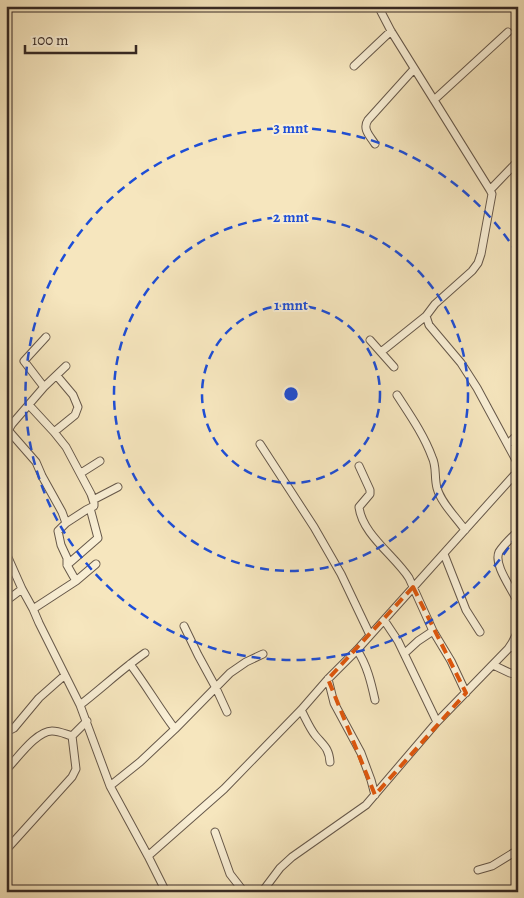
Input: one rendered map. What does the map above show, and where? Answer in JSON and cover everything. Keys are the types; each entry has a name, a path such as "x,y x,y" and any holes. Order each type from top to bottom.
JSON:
{"street":[{"path":"378,6 414,69 490,190 491,200 478,263 472,271 435,304 426,316 381,352"},
{"path":"354,66 391,31"},
{"path":"434,100 508,32"},
{"path":"375,144 365,128 365,124 414,69"},
{"path":"490,190 518,161"},
{"path":"148,856 224,789 302,710 516,473 517,462 477,388 461,362 429,325 426,316"},
{"path":"44,388 24,361 46,337"},
{"path":"370,340 394,367"},
{"path":"66,366 44,388 7,432 36,462 66,523"},
{"path":"54,432 74,414 78,407 74,395 57,376"},
{"path":"397,395 427,443 434,460 436,487 439,494 465,530"},
{"path":"29,405 66,448 81,473 93,500 94,506 66,523 58,532 60,545 67,558 67,565 76,581"},
{"path":"508,444 518,434"},
{"path":"260,444 314,527 341,574 370,634"},
{"path":"81,473 100,461"},
{"path":"359,466 370,490 370,494 359,507 360,511 370,532 404,571 466,693"},
{"path":"93,500 118,487"},
{"path":"67,565 98,538 90,508"},
{"path":"518,531 506,542 497,559 518,604"},
{"path":"6,552 22,589 80,705 110,786 166,892"},
{"path":"444,554 466,610 480,632"},
{"path":"33,609 76,581 96,564"},
{"path":"6,601 22,589"},
{"path":"384,620 405,653 437,722"},
{"path":"184,626 227,712"},
{"path":"405,653 433,631"},
{"path":"262,892 280,868 292,857 366,805 437,722 510,646 518,631"},
{"path":"510,646 518,651"},
{"path":"357,650 363,659 375,700"},
{"path":"80,705 145,653"},
{"path":"110,786 140,762 237,667 262,654"},
{"path":"130,664 175,729"},
{"path":"493,665 518,675"},
{"path":"6,732 14,728 39,698 65,675"},
{"path":"328,679 334,703 361,753 375,795"},
{"path":"302,710 309,725 327,748 330,762"},
{"path":"72,736 87,721"},
{"path":"6,770 40,735 50,731 72,736"},
{"path":"6,850 72,778 76,769 72,736"},
{"path":"215,832 230,874 244,892"},
{"path":"478,870 492,866 518,850"}],"highlighted area":[{"path":"413,587 466,693 375,795 328,679"}]}
